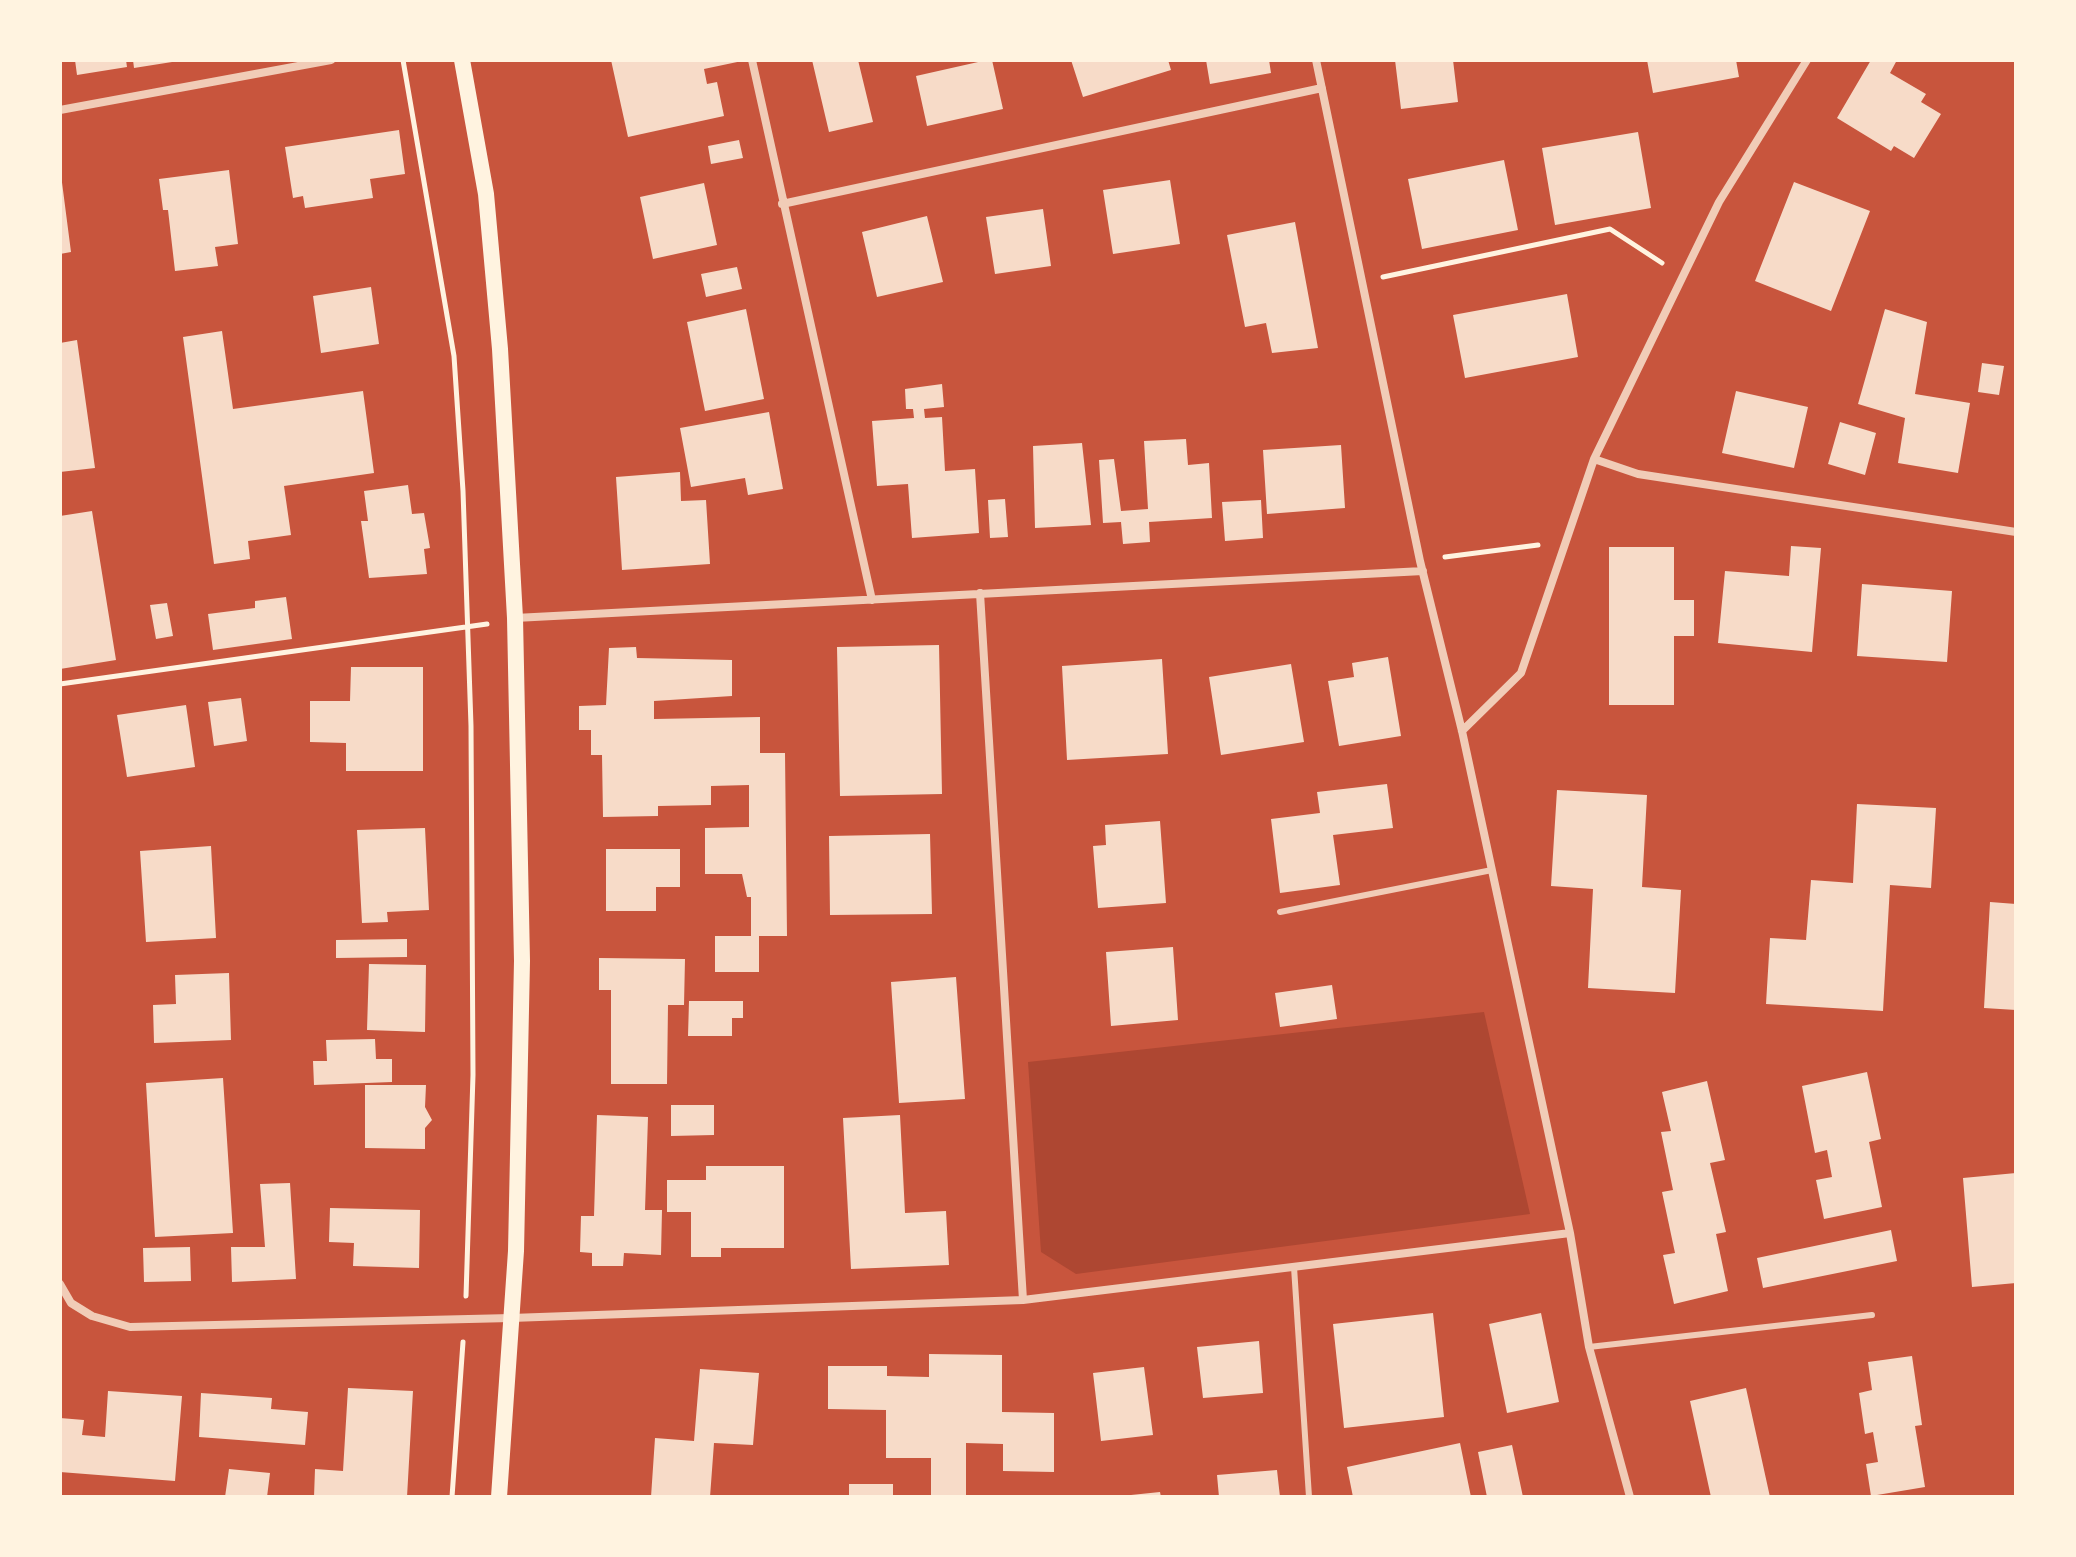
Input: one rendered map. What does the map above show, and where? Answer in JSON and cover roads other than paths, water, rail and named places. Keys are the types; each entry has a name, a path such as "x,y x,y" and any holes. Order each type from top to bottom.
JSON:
{"main road":[{"path":"462,60 486,194 500,349 515,618 522,961 516,1251 499,1497"}],"street":[{"path":"60,110 331,60"},
{"path":"752,60 872,600"},
{"path":"1316,60 1420,561 1462,731 1570,1233 1589,1347 1630,1497"},
{"path":"1462,731 1521,673 1594,459 1719,202 1807,60"},
{"path":"782,204 1322,88"},
{"path":"1594,459 1638,474 2016,532"},
{"path":"515,618 1423,571"},
{"path":"980,593 1023,1300"},
{"path":"60,1284 71,1303 92,1316 130,1327 511,1318 1023,1300 1570,1233"}],"lane":[{"path":"1280,912 1492,870"},
{"path":"1294,1267 1309,1497"},
{"path":"1589,1347 1872,1315"}]}
